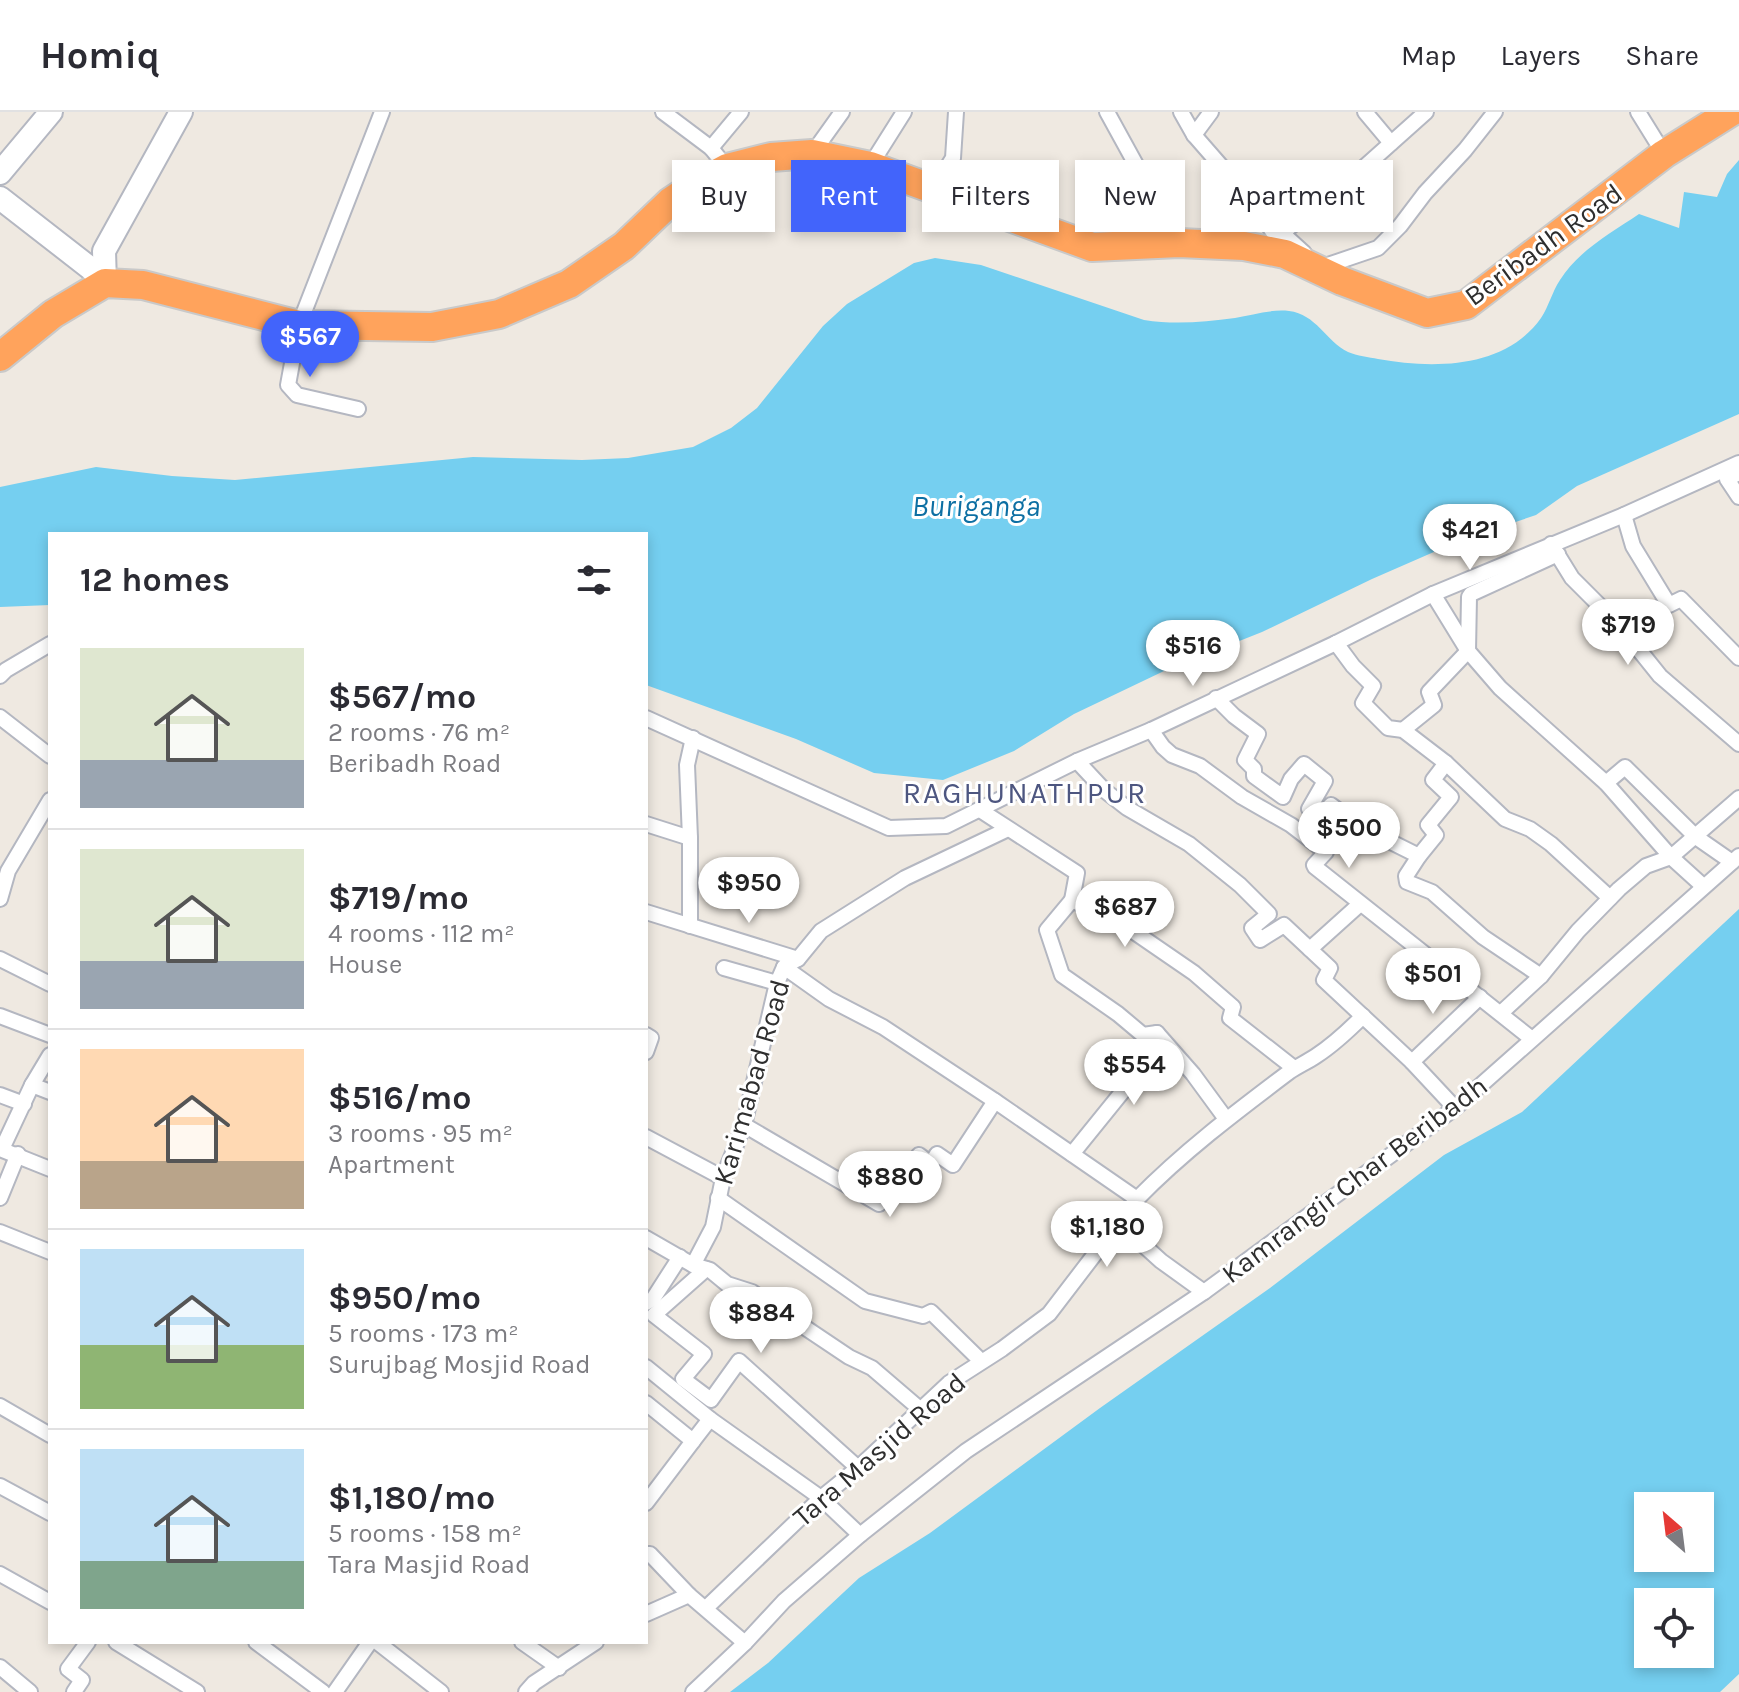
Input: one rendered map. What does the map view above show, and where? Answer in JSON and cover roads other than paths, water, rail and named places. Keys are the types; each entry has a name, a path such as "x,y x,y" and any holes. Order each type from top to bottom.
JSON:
{"highway":[{"name":"Beribadh Road","path":"1052,232 1092,247 1179,243 1244,246 1285,254 1324,268 1342,281 1427,313 1466,305 1664,154 1731,112"},
{"name":"Beribadh Road","path":"105,283 143,285 299,325 432,327 499,314 569,284 624,246 670,202 697,184 719,158 812,154 841,160"},
{"path":"0,357 53,314 105,283"}],"street":[{"path":"0,173 51,112"},
{"path":"105,283 104,251 181,112"},
{"path":"358,409 297,395 288,385 299,325 382,112"},
{"path":"663,112 719,158 741,112"},
{"path":"812,154 842,112"},
{"path":"874,160 904,112"},
{"path":"952,160 956,112"},
{"path":"1107,112 1179,243"},
{"path":"1181,112 1194,135 1249,198 1278,239 1324,268"},
{"path":"1194,135 1211,112"},
{"path":"1365,112 1391,143"},
{"path":"1324,268 1282,233 1342,187 1426,112"},
{"path":"1324,268 1378,248 1495,112"},
{"path":"1638,112 1664,154"},
{"path":"3,207 90,268 105,283"},
{"path":"1739,466 1727,479 1739,497"},
{"path":"1403,730 1436,703 1429,692 1468,651 1471,594 1624,515 1739,466"},
{"path":"1624,515 1633,546 1669,605 1681,599 1739,658"},
{"path":"648,719 889,828 946,826 1077,761 1151,730 1336,643 1433,594 1554,549"},
{"path":"1554,549 1572,578 1619,625 1660,676 1739,744"},
{"path":"1433,594 1468,651 1500,688 1606,783 1671,857 1703,886"},
{"path":"1336,643 1373,686 1363,703 1388,728 1403,730 1446,763 1505,819 1530,829 1551,844 1610,898"},
{"path":"0,676 48,645"},
{"path":"1216,698 1258,734 1245,760 1254,769 1254,776 1283,797 1291,779 1304,764 1325,781 1309,809 1321,815 1331,805 1359,826 1419,856"},
{"path":"0,717 48,754"},
{"path":"1151,730 1172,755 1200,766 1242,797 1291,825 1326,852 1314,865 1532,1039"},
{"path":"690,926 687,765 693,738"},
{"path":"1077,761 1104,790 1127,808 1189,844 1268,912 1252,928 1260,940 1282,925 1310,949 1330,968 1323,979 1412,1062 1455,1108"},
{"path":"1446,763 1433,780 1451,797 1428,825 1436,835 1406,876 1407,882 1432,892 1483,937 1541,976"},
{"path":"1606,783 1625,767 1696,837 1736,859"},
{"path":"1501,1013 1541,976 1610,898 1646,866 1671,857 1739,798"},
{"path":"0,899 8,871 48,803"},
{"path":"980,810 1077,873 1072,900 1047,930 1062,975 1143,1035 1157,1033"},
{"path":"648,825 690,838"},
{"name":"Karimabad Road","path":"700,1267 713,1227 723,1178 744,1125 777,983 784,967 798,959 821,931 894,885 1008,829"},
{"name":"Kamrangir Char Beribadh","path":"693,1692 784,1601 860,1535 966,1451 1204,1292 1455,1108 1736,859"},
{"path":"1072,900 1130,929 1194,973 1233,1007 1230,1018 1294,1068"},
{"path":"1310,949 1360,904"},
{"path":"648,913 798,959"},
{"path":"0,959 48,983"},
{"path":"784,967 829,999 883,1027 1137,1199"},
{"path":"724,968 777,983"},
{"path":"1412,1062 1480,997"},
{"path":"0,1016 48,1034"},
{"name":"Tara Masjid Road","path":"706,1608 821,1498 858,1468 949,1383 1049,1314 1137,1199 1170,1165 1294,1068 1344,1036 1363,1016"},
{"path":"1157,1033 1193,1074 1226,1119"},
{"path":"1072,1154 1140,1070 1137,1055 1157,1033"},
{"path":"48,1058 1,1149 48,1168"},
{"path":"32,1085 48,1091"},
{"path":"0,1095 24,1104"},
{"path":"744,1125 879,1204 919,1155 931,1164 937,1154 953,1165 995,1101"},
{"path":"648,1138 723,1178"},
{"path":"0,1198 18,1154"},
{"path":"718,1198 865,1301 923,1316 931,1312 981,1361"},
{"path":"1119,1223 1161,1261 1204,1292"},
{"path":"0,1232 48,1251"},
{"path":"648,1239 727,1284 752,1292 849,1357 872,1368 921,1410"},
{"path":"649,1313 653,1299 680,1257"},
{"path":"649,1313 700,1267"},
{"path":"649,1313 704,1354 683,1379 701,1393 711,1400 739,1361 858,1468"},
{"path":"648,1369 710,1419 821,1498 860,1535"},
{"path":"0,1406 48,1434"},
{"path":"648,1408 693,1441"},
{"path":"648,1500 710,1419"},
{"path":"0,1486 48,1512"},
{"path":"648,1554 689,1595 745,1643"},
{"path":"0,1574 48,1601"},
{"path":"648,1613 689,1595"},
{"path":"74,1692 82,1680 68,1669 87,1644"},
{"path":"119,1644 197,1692"},
{"path":"259,1644 323,1692"},
{"path":"335,1692 369,1644"},
{"path":"380,1644 441,1692"},
{"path":"525,1644 559,1668"},
{"path":"526,1692 534,1683 593,1644"},
{"path":"2,1668 30,1692"}],"water":[{"name":"Buriganga","path":"1739,160 1739,414 1577,486 1536,515 1459,541 1262,632 1164,671 1074,714 1014,751 943,780 874,773 796,739 648,686 648,532 48,532 48,605 0,607 0,487 96,467 235,480 473,457 628,458 693,447 731,428 757,408 823,326 847,304 914,263 935,258 981,265 1144,320 1201,322 1289,311 1307,317 1340,347 1359,355 1422,364 1444,364 1488,356 1526,335 1541,318 1567,270 1596,243 1639,214 1679,228 1684,192 1717,197 1727,174"},
{"path":"1739,909 1739,1674 1720,1692 730,1692 768,1663 859,1578 930,1533 1270,1288 1444,1155 1522,1112"}],"district":[{"name":"RAGHUNATHPUR","path":"1025,793"}]}
